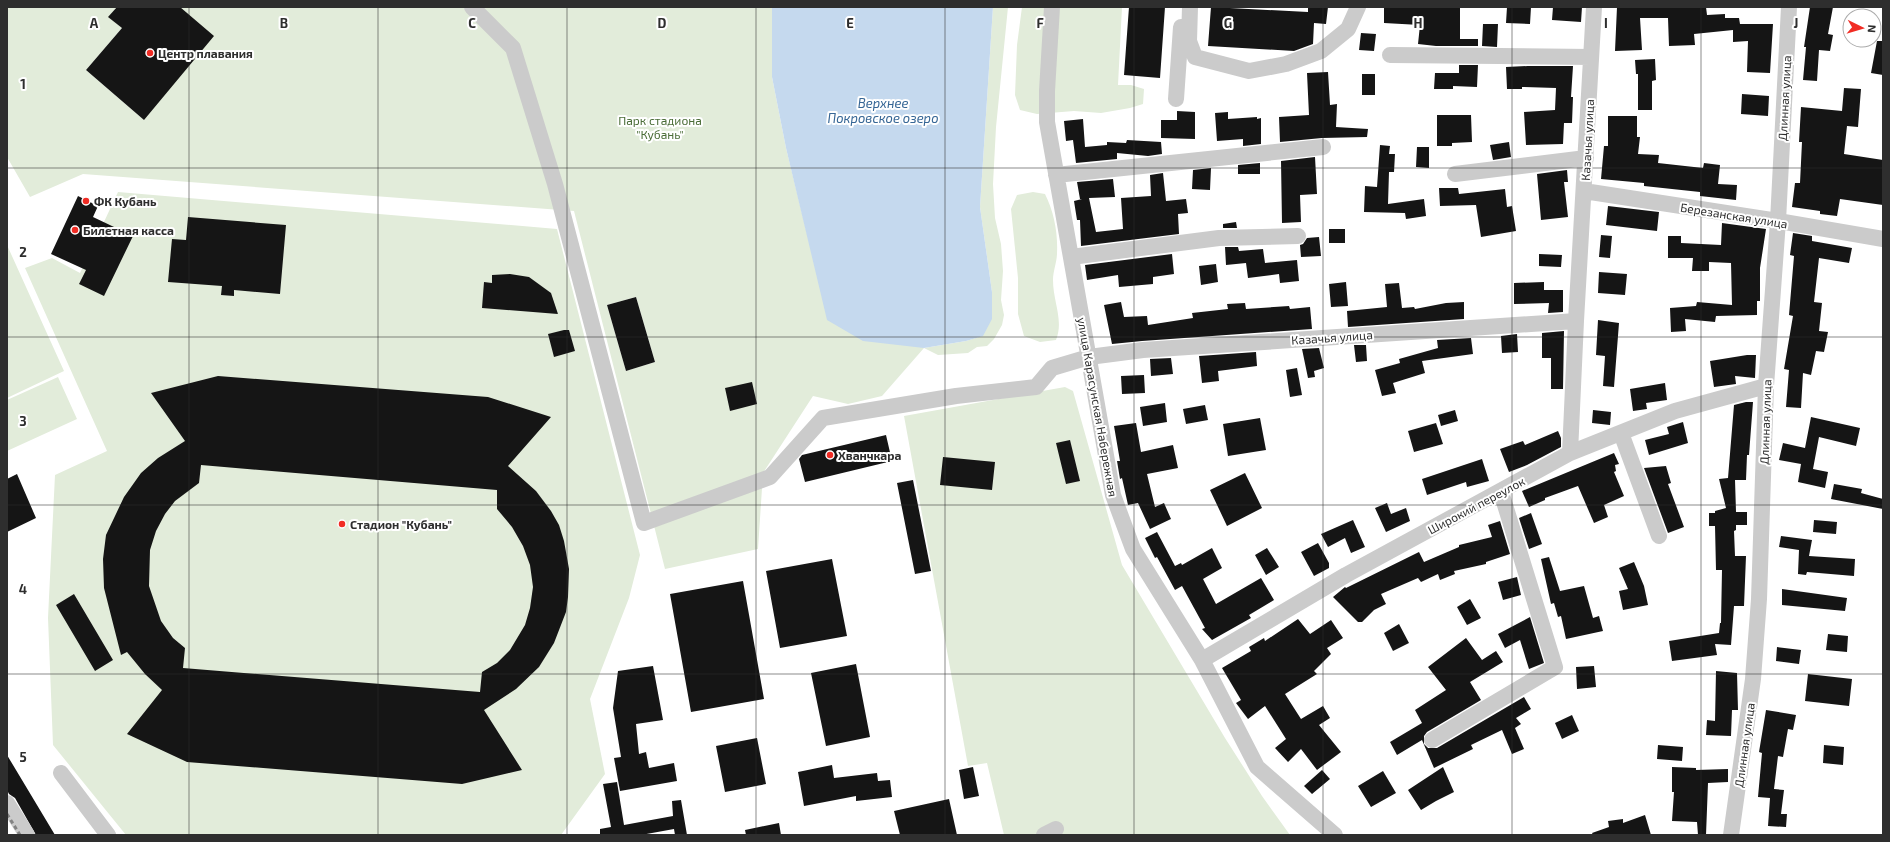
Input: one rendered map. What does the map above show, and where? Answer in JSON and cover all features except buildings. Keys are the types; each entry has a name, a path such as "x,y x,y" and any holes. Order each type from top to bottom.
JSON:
{"street":[{"name":"Казачья улица","path":"472,7 513,48 555,184 644,523 770,477 823,418 956,396 1036,387 1052,368 1089,357 1151,350 1576,321"},
{"name":"улица Карасунская Набережная","path":"1052,7 1047,91 1047,122 1113,495 1133,549 1202,660 1257,767 1335,835"},
{"path":"1176,99 1182,7"},
{"path":"1190,7 1189,41 1195,57 1248,71 1286,64 1321,51 1348,29 1358,7"},
{"name":"Казачья улица","path":"1570,454 1594,7"},
{"name":"Длинная улица","path":"1731,835 1752,679 1758,607 1766,386 1778,221 1789,7"},
{"path":"1390,55 1591,57"},
{"path":"1056,175 1323,147"},
{"path":"1455,174 1586,158"},
{"name":"Березанская улица","path":"1584,192 1778,221 1883,239"},
{"path":"1072,257 1219,238 1298,236"},
{"name":"Широкий переулок","path":"1202,660 1346,575 1570,454 1675,410 1766,386"},
{"path":"1621,433 1659,536"},
{"path":"1432,740 1555,667 1500,492"},
{"path":"61,773 108,835"},
{"path":"7,803 27,835"}],"green space":[{"name":"Парк стадиона \"Кубань\"","path":"7,7 117,7 109,17 122,28 86,70 144,120 180,7 772,7 772,77 786,148 809,242 924,348 882,396 848,404 813,396 763,473 758,549 665,569 574,211 83,174 30,197 7,157","holes":["636,297 655,362 626,371 607,305"]},
{"path":"993,7 1008,7 996,127 993,184 995,218 1001,244 1003,271 1001,300 1004,315 1002,325 994,339 987,346 977,347 968,353 938,355 924,348 966,341 982,336 992,292 980,207"},
{"path":"1022,7 1122,7 1118,85 1131,85 1144,89 1143,104 1101,113 1074,111 1037,114 1020,110 1015,95 1017,45"},
{"name":"Стадион \"Кубань\"","path":"118,192 557,229 640,555 629,598 590,699 605,774 561,835 126,835 53,745 48,618 55,475 107,451 25,268 52,258 80,273"},
{"path":"1033,192 1045,194 1053,215 1057,238 1057,256 1053,288 1059,318 1058,333 1056,340 1040,342 1024,336 1018,314 1018,278 1011,209 1017,195"},
{"path":"7,245 64,371 7,398"},
{"path":"58,377 77,419 7,451 7,400"},
{"path":"1065,387 1073,391 1122,565 1225,738 1262,796 1290,835 1004,835 987,763 968,766 904,416"}],"water":[{"name":"Верхнее Покровское озеро","path":"772,7 993,7 980,207 992,292 992,319 983,336 966,341 924,348 863,341 827,320 786,148 772,77"}],"railway":[{"path":"7,814 20,835"}],"place":[{"name":"Центр плавания","path":"150,53"},
{"name":"ФК Кубань","path":"86,201"},
{"name":"Билетная касса","path":"75,230"},
{"name":"Хванчкара","path":"830,455"},
{"name":"Стадион \"Кубань\"","path":"342,524"}]}
